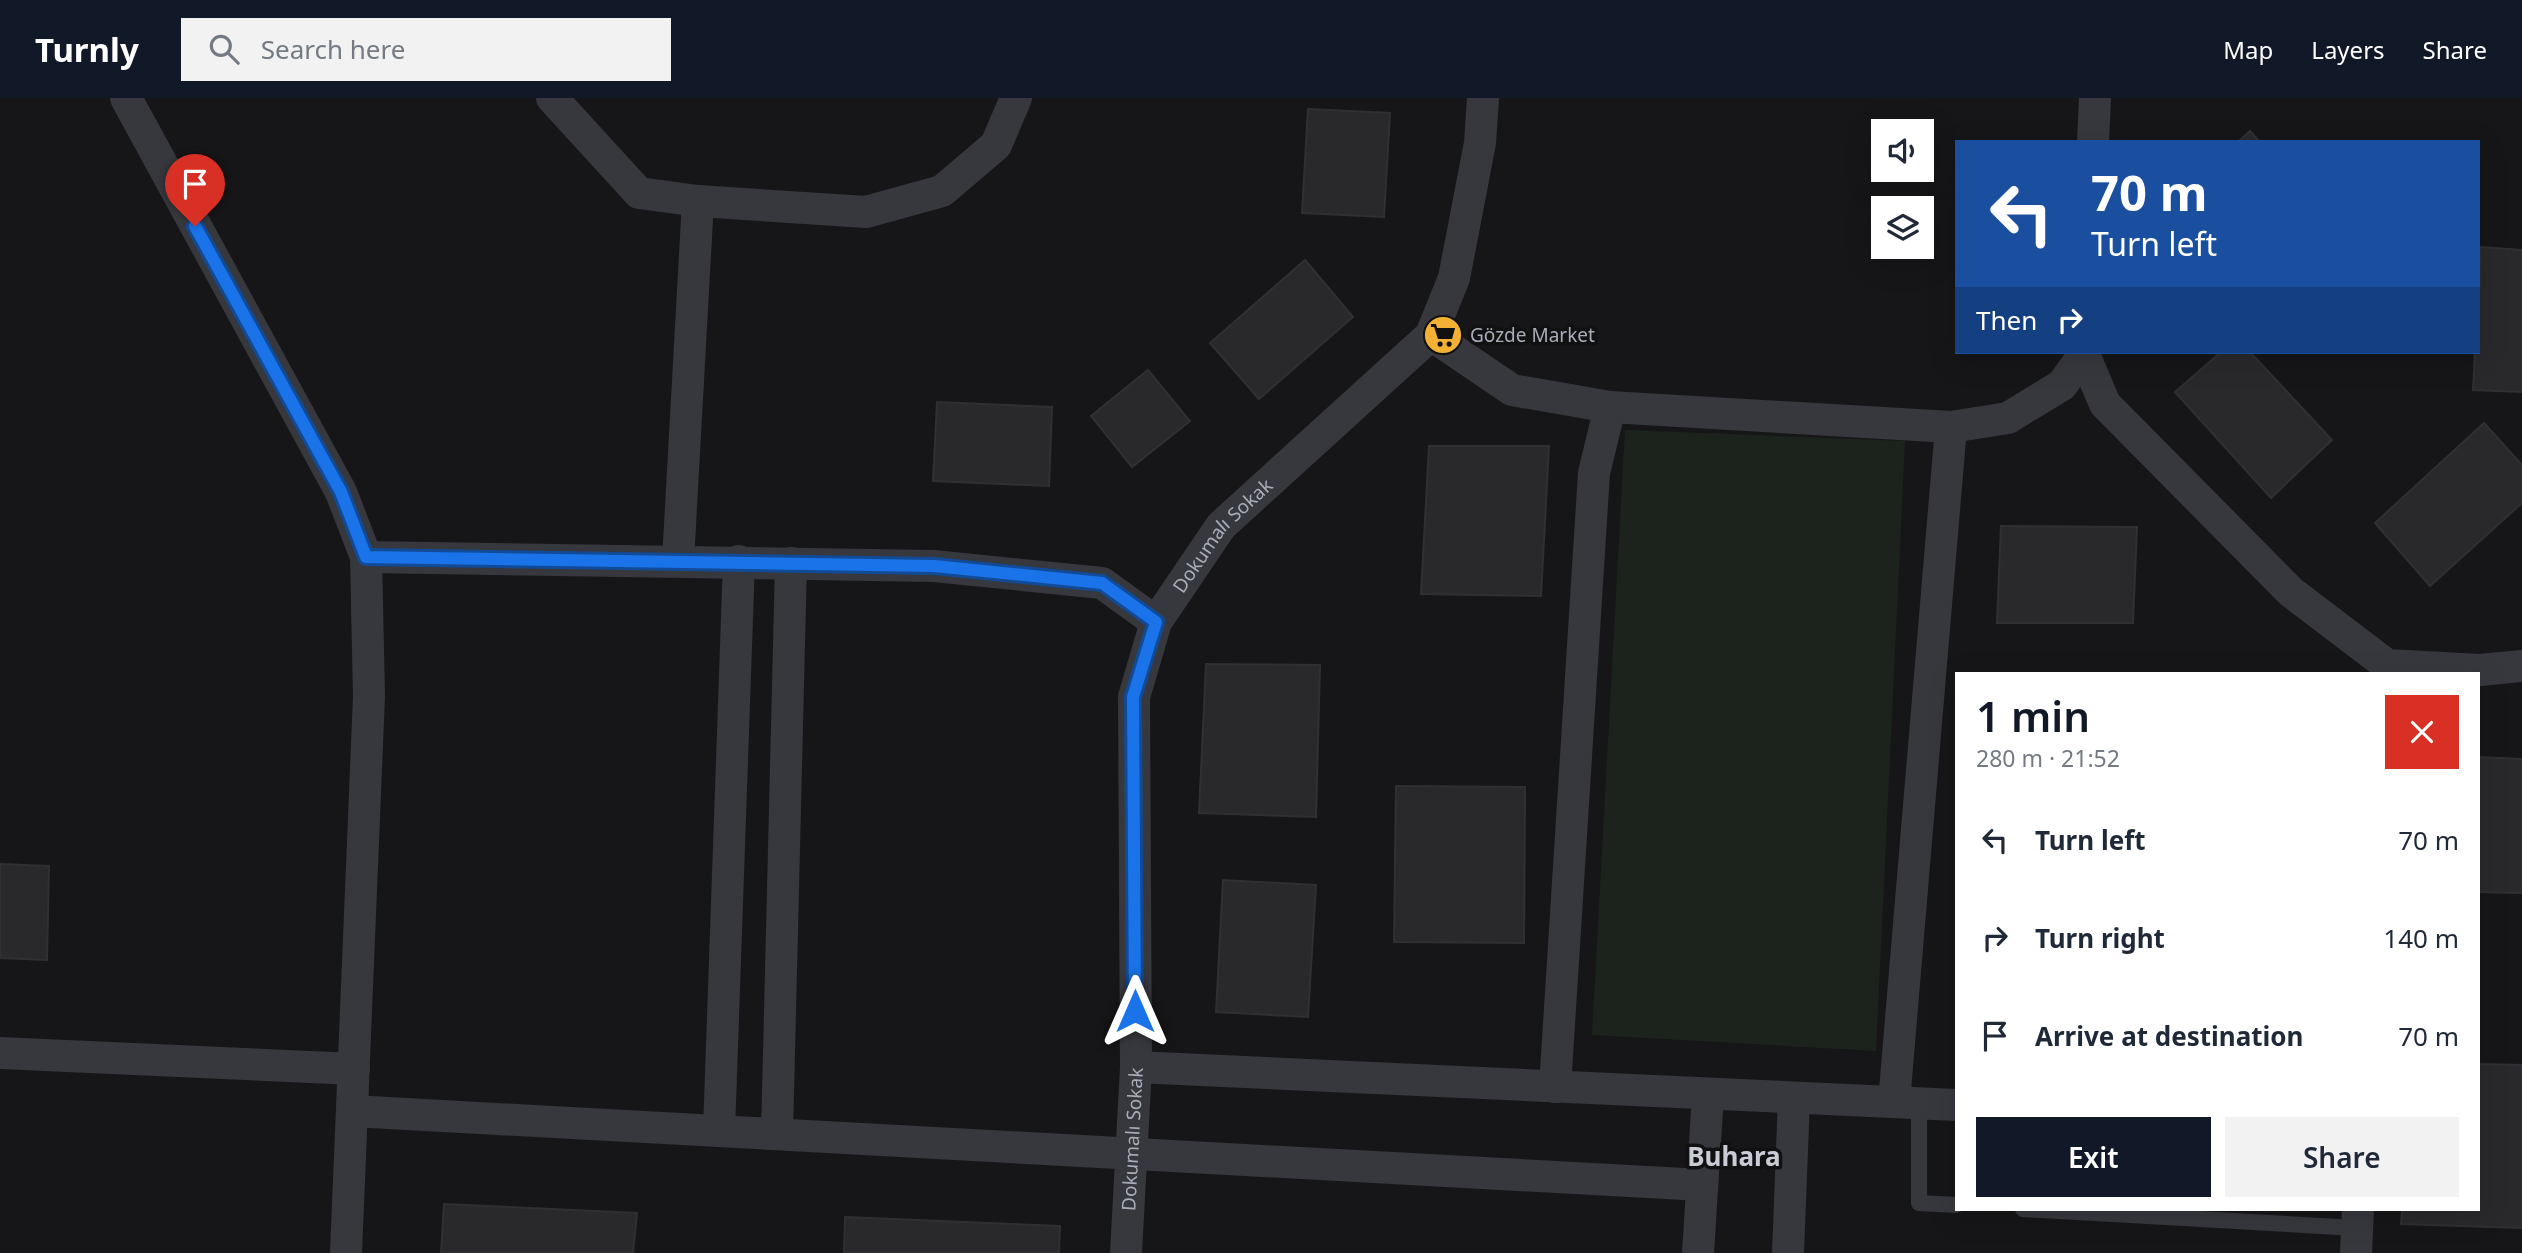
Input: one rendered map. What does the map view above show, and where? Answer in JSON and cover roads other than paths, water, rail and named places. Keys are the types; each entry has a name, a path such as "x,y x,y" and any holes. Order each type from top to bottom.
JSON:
{"street":[{"path":"126,98 341,492 366,557 369,696 346,1253"},
{"path":"552,98 639,193 698,201 866,212 942,191 996,145 1016,98"},
{"name":"Dokumalı Sokak","path":"1125,1253 1136,1067 1133,697 1156,622 1221,526 1431,335 1454,278 1480,143 1483,98"},
{"path":"2092,140 2095,98"},
{"path":"678,561 698,201"},
{"path":"1431,335 1512,390 1610,407 1951,427 2008,418 2062,385 2083,354"},
{"path":"2083,354 2105,404 2291,592 2387,669 2480,670 2522,666"},
{"path":"1555,1087 1594,473 1610,407"},
{"path":"1907,1103 1951,427"},
{"path":"366,557 934,566 1102,583 1156,622"},
{"path":"719,1131 739,561"},
{"path":"777,1134 791,563"},
{"path":"0,1053 354,1069"},
{"path":"1136,1067 1955,1105"},
{"path":"1698,1253 1708,1095"},
{"path":"1788,1253 1794,1098"},
{"path":"352,1111 1702,1185"}],"lane":[{"path":"1907,1103 1919,1203 1955,1205"},
{"path":"2055,1211 2357,1230"}],"place":[{"name":"Gözde Market","path":"1443,335"}],"district":[{"name":"Buhara","path":"1734,1156"}]}
